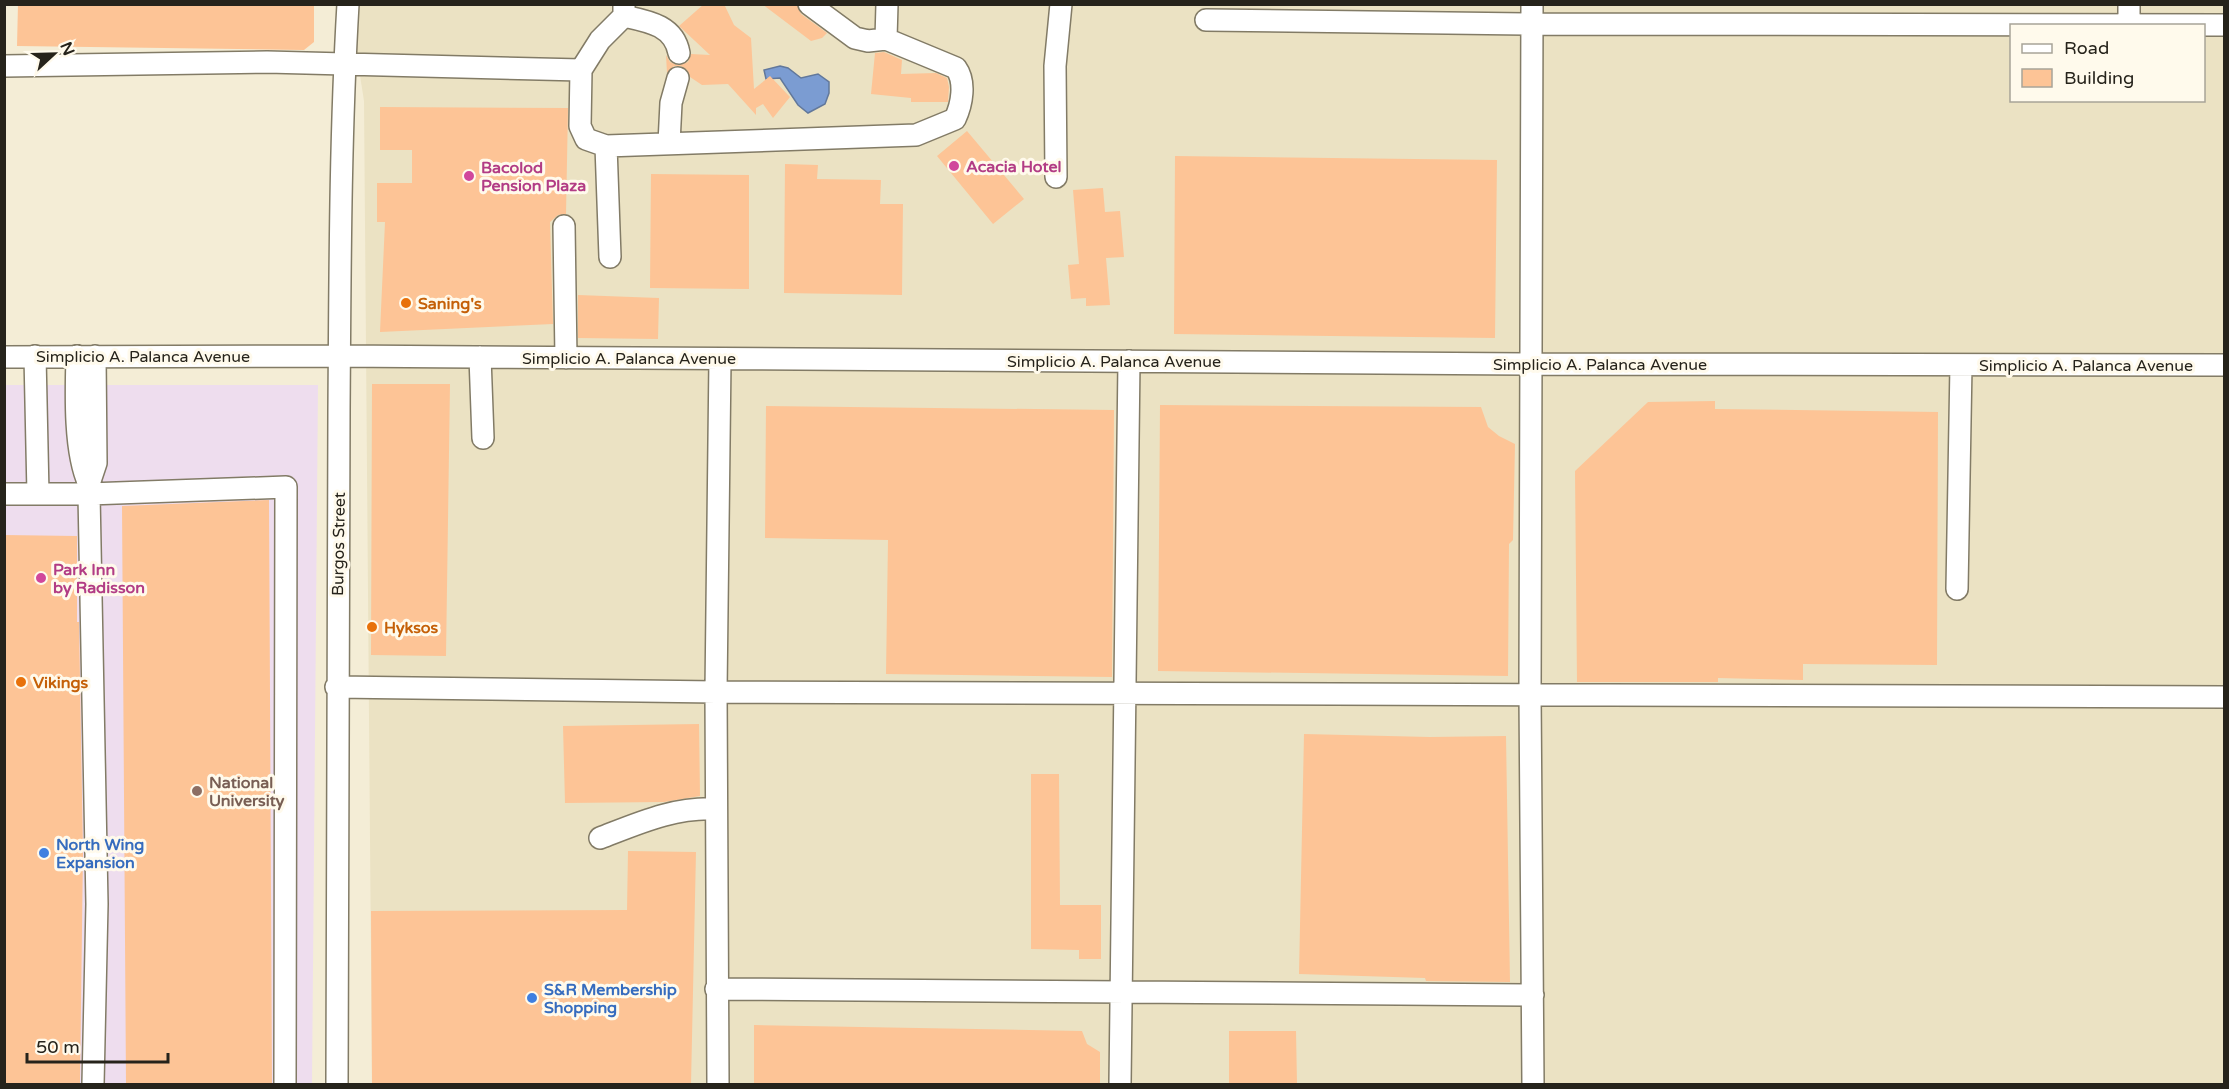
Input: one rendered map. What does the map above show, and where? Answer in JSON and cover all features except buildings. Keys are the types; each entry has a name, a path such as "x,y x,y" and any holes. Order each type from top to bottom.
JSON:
{"street":[{"name":"Burgos Street","path":"338,1084 336,687 339,356 344,63 348,4"},
{"path":"679,53 676,42 664,27 624,10 600,40 581,70 580,126 586,140 606,146 916,135 955,119 961,105 961,75 956,68 886,39 855,38 809,4"},
{"path":"886,39 887,4"},
{"path":"1056,177 1055,66 1061,4"},
{"path":"1532,14 1530,694 1533,1084"},
{"path":"1206,20 1532,14 2129,15 2224,25"},
{"path":"4,66 267,62 581,70"},
{"path":"669,143 671,103 678,78"},
{"path":"606,146 610,257"},
{"path":"564,226 566,358"},
{"path":"86,356 96,463 89,489 97,904 93,1084"},
{"name":"Simplicio A. Palanca Avenue","path":"4,357 339,356 1531,364 2224,365"},
{"path":"35,357 38,494"},
{"path":"480,357 483,438"},
{"path":"718,1084 716,692 720,359"},
{"path":"1120,1084 1129,361"},
{"path":"1957,589 1961,364"},
{"path":"4,494 38,494 89,489 286,487 285,1084"},
{"path":"336,687 716,692 2224,697"},
{"path":"600,838 656,816 679,810 716,809"},
{"path":"716,989 1533,995"}],"shaded area":[{"path":"349,5 2224,5 2224,1084 372,1084 364,101"},
{"path":"5,385 318,385 312,1084 5,1084"}],"water":[{"path":"780,66 788,68 801,78 818,74 829,82 829,93 825,104 808,113 798,105 780,78 766,79 764,70"}],"place":[{"name":"Acacia Hotel","path":"954,166"},
{"name":"Bacolod Pension Plaza","path":"469,176"},
{"name":"Saning's","path":"406,303"},
{"name":"Park Inn by Radisson","path":"41,578"},
{"name":"Hyksos","path":"372,627"},
{"name":"Vikings","path":"21,682"},
{"name":"National University","path":"197,791"},
{"name":"North Wing Expansion","path":"44,853"},
{"name":"S&R Membership Shopping","path":"532,998"}]}
